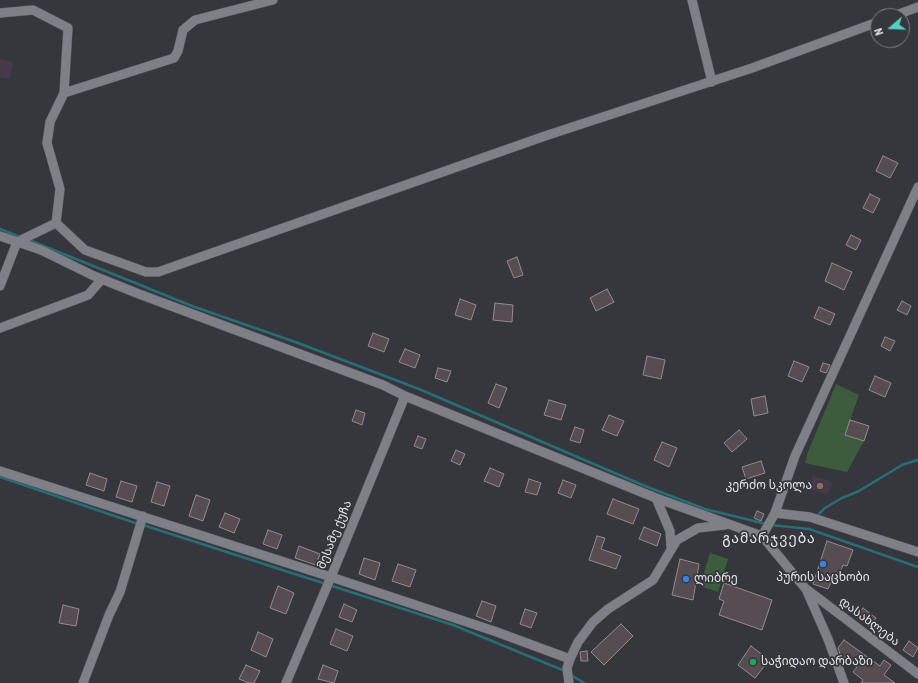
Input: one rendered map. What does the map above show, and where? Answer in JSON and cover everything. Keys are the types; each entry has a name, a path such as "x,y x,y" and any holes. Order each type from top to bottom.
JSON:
{"street":[{"path":"64,93 174,58 178,51 183,30 195,20 273,0"},
{"path":"692,0 712,82"},
{"path":"0,13 33,10 68,28 64,93 50,122 46,143 60,189 56,223"},
{"path":"56,223 85,250 146,272 158,272 545,136 712,82 870,25"},
{"path":"762,536 775,513 795,456 916,198 918,187"},
{"path":"0,286 17,242 56,223"},
{"path":"0,236 41,250 102,280 382,385 404,396 656,498 762,536 805,588 828,639 844,683"},
{"path":"0,328 88,295 102,280"},
{"name":"მესამე ქუჩა","path":"286,683 331,577 404,396"},
{"path":"0,471 331,577 494,631 570,659"},
{"path":"656,498 670,531 671,548"},
{"path":"775,513 810,517 918,552"},
{"path":"83,683 109,615 120,592 143,516"},
{"path":"569,683 567,668 570,659 578,642 593,622 653,580 677,540 698,528 729,525"},
{"name":"დასახლება","path":"805,588 918,674"}],"shaded area":[{"path":"0,59 13,62 10,79 0,77"},
{"name":"კერძო სკოლა","path":"813,476 832,482 828,495 809,489"}],"green space":[{"path":"836,384 859,395 845,435 864,441 847,472 805,463 808,452"},
{"path":"710,553 728,559 718,592 700,586"}],"building":[{"path":"883,156 898,163 890,178 876,171"},
{"path":"870,194 880,199 873,213 863,208"},
{"path":"851,235 861,240 856,250 846,245"},
{"path":"517,257 523,275 514,278 507,261"},
{"path":"832,263 852,272 844,290 825,281"},
{"path":"607,289 614,302 596,311 590,298"},
{"path":"460,299 476,305 471,320 455,315"},
{"path":"902,301 911,306 907,315 897,310"},
{"path":"495,303 513,305 512,322 493,320"},
{"path":"819,307 835,314 830,325 814,318"},
{"path":"373,333 389,339 384,352 368,346"},
{"path":"885,337 895,341 890,351 881,346"},
{"path":"405,349 420,355 415,368 399,362"},
{"path":"647,356 665,360 661,379 643,375"},
{"path":"794,361 809,367 802,382 788,376"},
{"path":"823,363 830,365 826,373 820,371"},
{"path":"438,368 451,371 447,382 435,378"},
{"path":"875,376 891,383 885,397 869,390"},
{"path":"496,384 507,388 499,408 488,403"},
{"path":"765,396 768,413 754,416 751,399"},
{"path":"549,400 566,405 561,420 544,415"},
{"path":"356,410 365,413 362,425 352,421"},
{"path":"609,415 624,421 617,436 602,430"},
{"path":"850,420 869,426 864,441 845,435"},
{"path":"575,427 584,430 580,443 570,440"},
{"path":"739,430 747,439 732,452 724,443"},
{"path":"418,436 426,439 422,449 414,446"},
{"path":"662,442 677,448 669,467 654,460"},
{"path":"456,450 465,454 460,465 451,461"},
{"path":"761,461 765,473 746,479 742,467"},
{"path":"490,468 504,474 499,487 484,481"},
{"path":"90,473 107,479 104,491 86,485"},
{"path":"529,479 541,483 537,495 525,492"},
{"path":"563,480 576,485 571,498 558,493"},
{"path":"121,481 137,486 132,502 116,497"},
{"path":"157,482 170,486 164,506 151,502"},
{"path":"196,495 210,500 203,521 189,516"},
{"path":"613,499 639,509 633,524 607,514"},
{"path":"757,511 764,514 761,521 754,518"},
{"path":"225,513 240,519 234,533 219,527"},
{"path":"644,527 661,534 657,546 639,539"},
{"path":"268,530 282,535 277,549 263,544"},
{"path":"597,536 605,538 601,549 621,556 616,569 589,560"},
{"path":"827,541 853,550 847,566 843,565 837,581 832,580 828,589 813,584"},
{"path":"299,546 320,554 316,565 295,558"},
{"path":"364,558 380,563 375,580 359,574"},
{"name":"ლიბრე","path":"680,559 699,564 693,600 672,595"},
{"path":"398,564 416,570 410,587 392,581"},
{"path":"724,583 772,600 762,630 719,615 724,601 719,599"},
{"path":"278,586 294,593 286,614 270,608"},
{"path":"482,601 496,606 491,622 476,616"},
{"path":"344,604 357,610 352,622 339,617"},
{"path":"63,605 79,609 76,626 59,623"},
{"path":"863,608 876,618 870,627 857,616"},
{"path":"525,609 537,613 531,628 520,624"},
{"path":"621,624 633,636 604,665 591,652"},
{"path":"336,629 353,636 347,651 330,644"},
{"path":"258,632 273,639 266,657 251,650"},
{"path":"844,640 880,666 884,660 891,665 884,675 895,683 861,683 863,680 853,672 857,667 840,654 838,648"},
{"path":"909,641 918,648 913,657 903,650"},
{"name":"საჭიდაო დარბაზი","path":"751,646 769,660 755,678 738,665"},
{"path":"587,651 588,661 581,661 580,652"},
{"path":"246,665 260,671 254,683 249,683 239,679"},
{"path":"323,665 338,671 334,683 318,679"}],"waterway":[{"path":"0,229 20,237"},
{"path":"29,240 192,306 298,343 419,389 645,486 705,509 766,524"},
{"path":"816,517 825,508 842,498 859,491 902,465 918,460"},
{"path":"0,477 138,524"},
{"path":"143,525 453,625 565,671"},
{"path":"771,525 809,529 918,567"},
{"path":"571,675 584,683"}],"place":[{"name":"კერძო სკოლა","path":"820,486"},
{"name":"პურის საცხობი","path":"823,564"},
{"name":"ლიბრე","path":"686,579"},
{"name":"საჭიდაო დარბაზი","path":"753,662"}],"district":[{"name":"გამარჯვება","path":"769,539"}]}
